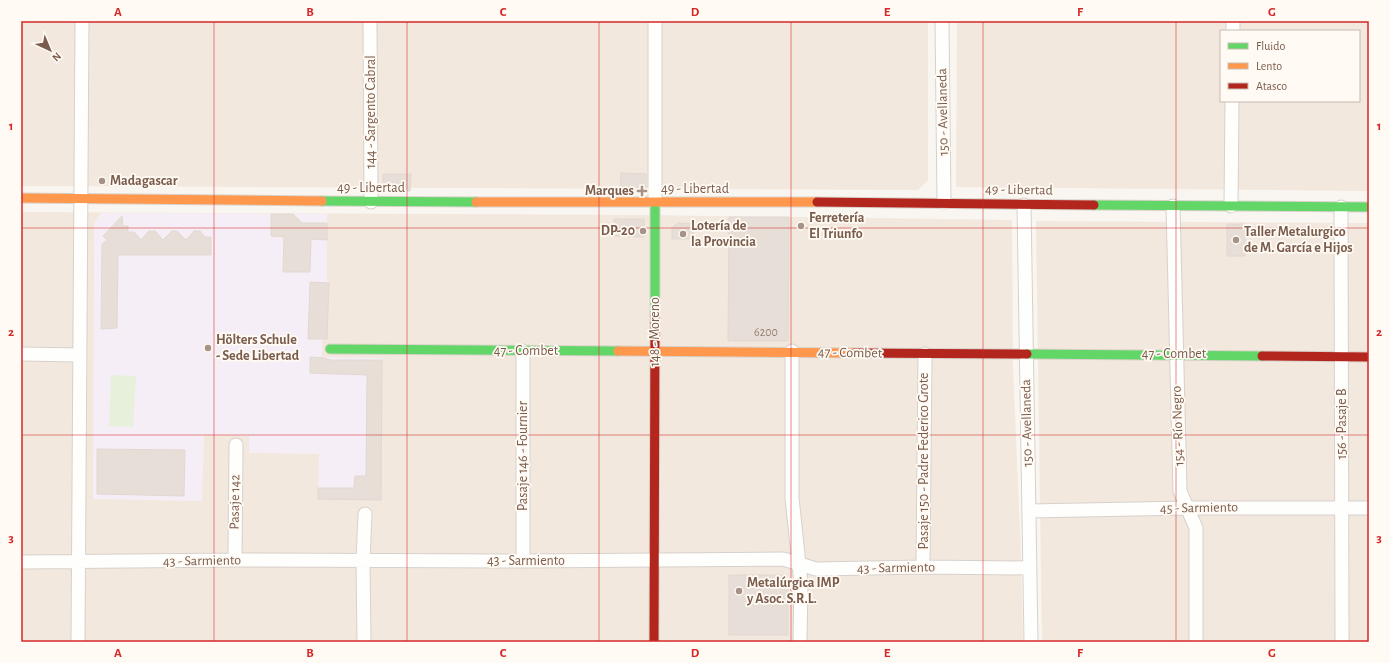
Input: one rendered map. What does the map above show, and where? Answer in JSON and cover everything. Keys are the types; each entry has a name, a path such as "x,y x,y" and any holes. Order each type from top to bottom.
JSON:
{"street":[{"path":"78,642 82,21"},
{"name":"144 - Sargento Cabral","path":"370,21 371,202"},
{"name":"148 - Moreno","path":"654,642 655,21"},
{"name":"150 - Avellaneda","path":"942,21 944,202"},
{"path":"1232,102 1232,206"},
{"name":"49 - Libertad","path":"21,198 371,202 944,202 1024,205 1369,207"},
{"name":"150 - Avellaneda","path":"1024,205 1025,354 1031,642"},
{"name":"154 - Río Negro","path":"1173,206 1180,491 1196,528 1196,642"},
{"name":"156 - Pasaje B","path":"1341,207 1342,642"},
{"name":"47 - Combet","path":"330,349 1369,356"},
{"name":"Pasaje 146 - Fournier","path":"523,561 524,351"},
{"path":"792,351 792,498 799,564 800,642"},
{"path":"21,354 79,355"},
{"name":"Pasaje 150 - Padre Federico Grote","path":"923,567 925,354"},
{"name":"Pasaje 142","path":"234,560 236,445"},
{"name":"45 - Sarmiento","path":"1029,511 1188,508 1369,508"},
{"path":"364,642 363,561 365,514"},
{"name":"43 - Sarmiento","path":"21,562 783,559 816,569 923,567 1030,568"}],"shaded area":[{"path":"21,21 928,21 928,180 918,190 21,186"},
{"path":"957,21 1369,21 1369,191 956,187"},
{"path":"21,212 642,215 1012,220 1013,367 1023,642 21,642"},
{"name":"Hölters Schule - Sede Libertad","path":"101,213 327,214 327,282 329,282 327,339 322,339 322,357 382,358 381,500 318,499 319,454 249,453 249,436 204,435 202,501 93,499 94,224"},
{"path":"1036,221 1369,223 1369,642 1042,642"}],"green space":[{"path":"111,375 136,376 133,427 109,426"}],"building":[{"path":"621,173 646,174 646,191 620,191"},
{"path":"383,174 411,174 410,191 386,191 383,188"},
{"path":"271,214 293,214 302,223 327,223 327,240 311,239 310,272 283,272 284,237 271,236"},
{"path":"122,216 123,226 128,226 128,232 134,232 141,240 149,231 155,231 163,240 172,231 177,231 186,240 194,231 200,231 205,237 211,237 211,255 118,255 117,328 101,329 102,244 107,240 103,236"},
{"path":"729,217 789,217 788,341 728,341"},
{"path":"614,219 644,219 644,237 614,236"},
{"name":"Lotería de la Provincia","path":"678,223 693,224 693,239 672,239 672,228"},
{"name":"Taller Metalurgico de M. García e Hijos","path":"1227,224 1245,224 1245,256 1227,256"},
{"path":"310,282 329,283 327,339 308,339"},
{"path":"310,357 330,360 382,360 381,500 318,499 318,488 354,488 355,476 366,476 367,375 310,373"},
{"path":"97,449 185,450 184,496 97,494"},
{"name":"Metalúrgica IMP y Asoc. S.R.L.","path":"729,575 783,575 788,580 788,635 729,635"}],"traffic: fast":[{"path":"322,201 476,202"},
{"path":"655,203 655,315"},
{"path":"1094,205 1369,207"},
{"path":"330,349 618,351"},
{"path":"1027,354 1262,356"}],"traffic: slow":[{"path":"21,198 322,201"},
{"path":"476,202 817,202"},
{"path":"618,351 855,353"}],"traffic: jam":[{"path":"817,202 1094,205"},
{"path":"654,642 655,315"},
{"path":"855,353 1027,354"},
{"path":"1262,356 1369,357"}],"place":[{"name":"Madagascar","path":"102,181"},
{"name":"Marques","path":"642,191"},
{"name":"Ferretería El Triunfo","path":"801,226"},
{"name":"DP-20","path":"643,231"},
{"name":"Lotería de la Provincia","path":"683,234"},
{"name":"Taller Metalurgico de M. García e Hijos","path":"1236,240"},
{"name":"Hölters Schule - Sede Libertad","path":"208,348"},
{"name":"Metalúrgica IMP y Asoc. S.R.L.","path":"739,591"}]}
